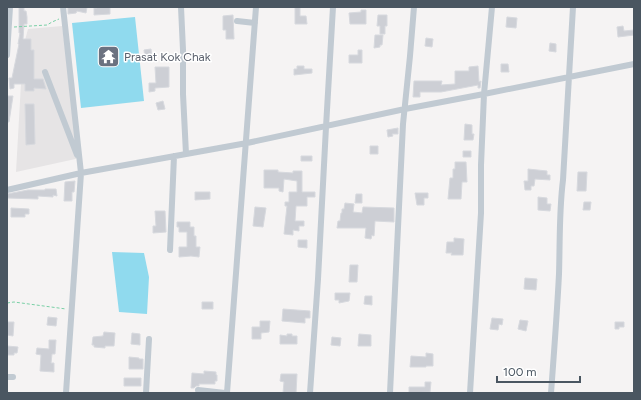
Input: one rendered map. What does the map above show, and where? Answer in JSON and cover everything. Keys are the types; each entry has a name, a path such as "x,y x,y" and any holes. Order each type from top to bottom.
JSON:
{"street":[{"path":"7,55 10,7"},
{"path":"63,7 81,167 66,393"},
{"path":"181,7 186,154"},
{"path":"198,390 226,393 256,7"},
{"path":"310,393 334,7"},
{"path":"390,393 405,109 414,7"},
{"path":"470,393 481,213 481,165 484,94 492,7"},
{"path":"551,393 561,231 560,202 563,180 573,7"},
{"path":"237,21 255,23"},
{"path":"7,190 81,167 174,156 246,143 405,109 634,64"},
{"path":"45,72 81,167"},
{"path":"170,250 174,156"},
{"path":"146,393 149,339"}],"path":[{"path":"9,27 47,26 58,19 64,20"},
{"path":"7,303 14,302 71,309"}],"shaded area":[{"path":"62,26 80,158 16,172 23,48 28,29"}],"water":[{"path":"135,17 144,101 81,108 72,23"},
{"path":"112,252 144,253 149,277 147,314 119,312"}],"building":[{"path":"19,7 24,7 24,11 26,11 27,24 24,24 23,39 31,39 31,50 34,50 34,79 43,79 46,89 34,88 34,91 25,91 25,84 14,84 14,88 10,89 9,78 12,78 19,44"},
{"path":"68,7 87,7 86,13 77,11 76,13 68,14"},
{"path":"110,7 110,14 94,15 94,8"},
{"path":"295,7 300,7 300,16 306,16 307,24 295,24"},
{"path":"361,10 366,10 366,24 350,24 349,13 361,12"},
{"path":"233,15 234,39 226,39 226,30 223,30 223,16"},
{"path":"378,15 387,15 385,34 380,34 380,26 377,26"},
{"path":"507,17 517,18 516,28 506,27"},
{"path":"623,26 624,31 634,30 634,35 618,37 617,27"},
{"path":"375,35 383,35 382,45 374,48"},
{"path":"426,38 433,39 432,47 425,46"},
{"path":"550,43 556,44 556,52 549,51"},
{"path":"151,49 152,59 145,59 144,50"},
{"path":"358,50 362,50 362,63 349,63 349,55 358,55"},
{"path":"501,64 508,64 509,72 501,72"},
{"path":"297,66 304,66 304,69 312,69 312,73 294,75 294,69 297,69"},
{"path":"478,66 479,82 481,81 480,88 478,88 478,85 441,92 420,92 420,97 413,97 414,81 442,81 441,85 455,84 455,71 469,71 469,67"},
{"path":"155,67 169,67 169,87 155,88 155,91 149,92 149,83 156,83"},
{"path":"7,96 13,96 9,122 7,122"},
{"path":"163,101 165,109 158,110 156,103"},
{"path":"25,104 34,104 35,144 26,145"},
{"path":"465,124 472,125 472,134 474,134 473,140 464,140"},
{"path":"398,128 398,134 392,134 393,136 388,137 387,130"},
{"path":"370,146 378,146 378,154 370,154"},
{"path":"463,151 471,151 471,157 463,157"},
{"path":"301,156 312,156 312,161 301,161"},
{"path":"455,162 466,162 467,182 462,182 461,199 448,199 450,178 453,178"},
{"path":"528,169 547,171 547,175 550,175 550,180 535,179 534,186 531,186 531,190 525,190 524,181 528,181"},
{"path":"264,170 278,170 278,172 293,173 293,171 302,171 302,192 315,192 315,197 307,197 307,206 296,206 295,221 304,221 304,226 299,226 299,231 293,230 293,235 284,234 287,206 285,206 285,202 289,202 289,192 297,192 297,181 284,179 283,192 279,191 279,188 264,188"},
{"path":"578,172 587,172 586,191 577,191"},
{"path":"75,181 74,192 72,192 72,201 64,201 65,182"},
{"path":"56,189 57,196 38,196 38,199 7,198 7,194 28,190"},
{"path":"195,192 210,192 210,199 195,200"},
{"path":"415,193 428,193 428,198 424,198 424,205 417,205"},
{"path":"356,194 362,194 362,203 355,203"},
{"path":"538,197 547,198 547,204 551,204 550,211 538,210"},
{"path":"584,202 591,202 590,210 583,210"},
{"path":"345,203 354,204 353,212 362,213 363,207 394,208 394,222 375,221 374,236 372,235 371,239 365,238 366,228 337,228"},
{"path":"255,207 266,208 263,227 253,226"},
{"path":"11,208 29,209 29,214 25,214 25,217 11,217"},
{"path":"155,211 165,211 166,232 153,233 153,226 156,226"},
{"path":"177,222 190,222 190,227 194,227 196,247 200,247 199,257 179,257 179,247 187,247 187,232 179,232"},
{"path":"454,238 464,239 463,255 451,255 452,253 446,253 447,242 454,242"},
{"path":"298,240 307,240 307,248 298,247"},
{"path":"350,265 358,265 357,282 349,282"},
{"path":"525,278 537,279 536,290 524,289"},
{"path":"335,293 350,293 349,301 339,303 339,300 335,300"},
{"path":"365,296 372,296 372,305 364,304"},
{"path":"202,302 213,302 213,309 202,309"},
{"path":"283,309 310,311 310,318 305,318 305,323 282,321"},
{"path":"48,317 57,318 56,326 47,325"},
{"path":"492,318 503,319 502,325 499,324 498,330 490,329"},
{"path":"520,320 528,321 526,331 518,329"},
{"path":"260,321 270,321 269,332 261,333 261,339 252,339 252,327 260,327"},
{"path":"7,322 14,322 13,336 7,335"},
{"path":"615,322 624,322 624,327 615,329"},
{"path":"104,332 115,333 114,346 105,346 105,348 94,347 94,345 92,345 93,337 103,336"},
{"path":"132,333 140,334 140,345 131,344"},
{"path":"287,334 297,336 297,344 280,344 280,335 287,336"},
{"path":"359,334 371,335 371,346 358,346"},
{"path":"332,337 341,338 340,346 331,345"},
{"path":"49,340 56,340 55,354 52,354 51,363 54,363 54,372 40,371 41,355 36,354 37,348 49,349"},
{"path":"7,346 18,347 17,353 14,353 14,355 7,355"},
{"path":"426,353 433,354 433,366 410,367 411,356 426,357"},
{"path":"129,357 143,359 143,369 129,369"},
{"path":"204,371 216,372 217,381 215,381 215,384 199,384 199,386 191,388 192,373 204,374"},
{"path":"281,374 297,374 296,393 283,393 284,382 280,381"},
{"path":"124,378 141,378 141,386 124,386"},
{"path":"425,382 431,382 430,392 409,393 409,387 425,387"}],"place":[{"name":"Prasat Kok Chak","path":"108,57"}]}
